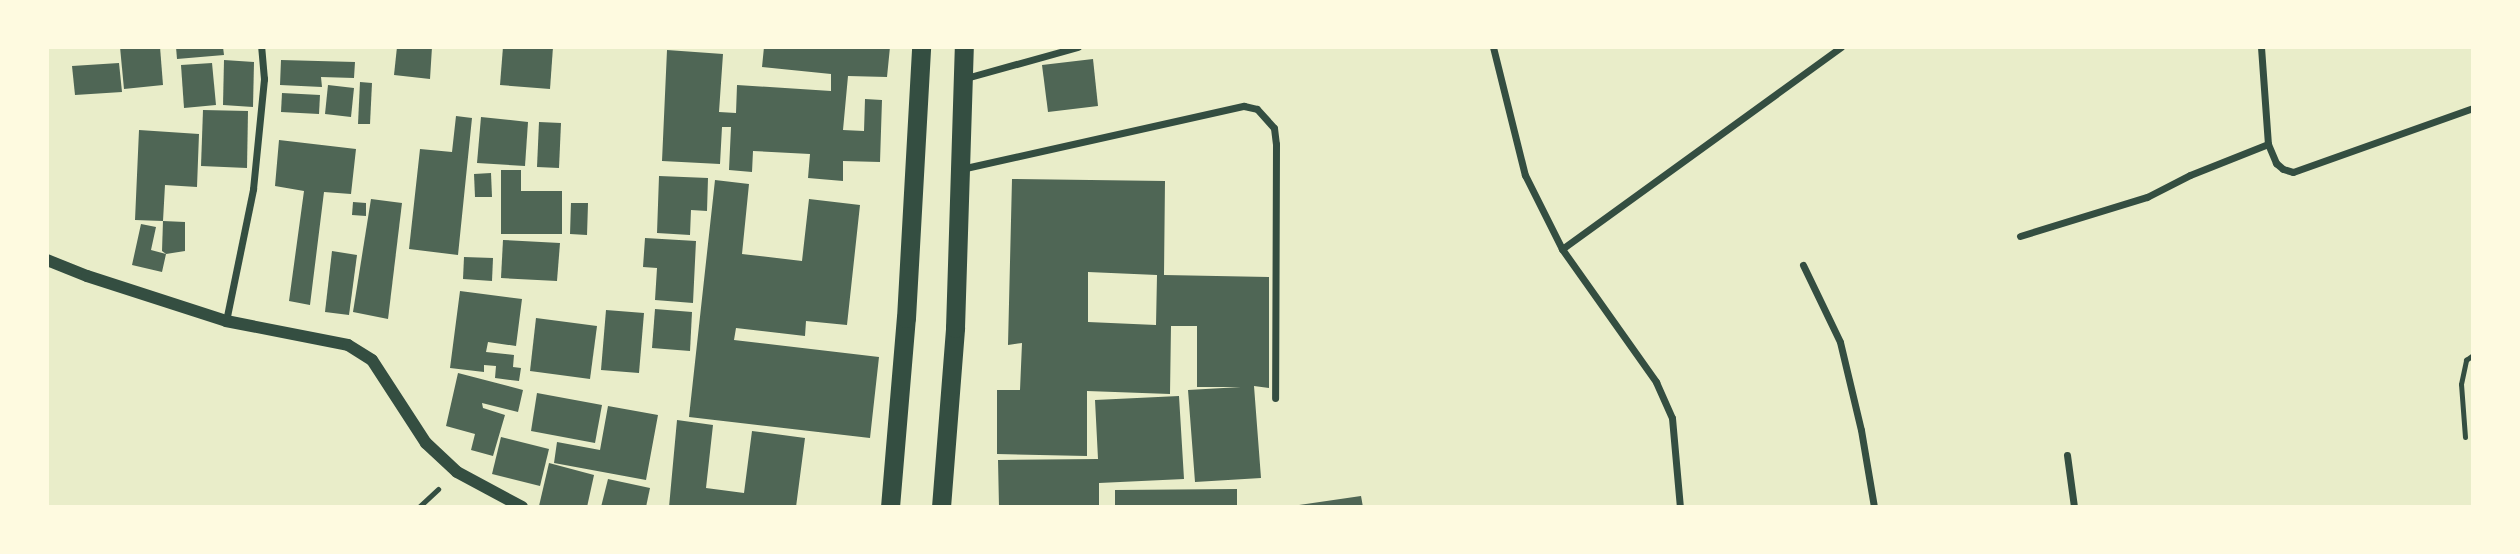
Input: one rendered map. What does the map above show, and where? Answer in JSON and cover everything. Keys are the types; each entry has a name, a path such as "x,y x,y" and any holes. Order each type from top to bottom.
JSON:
{"highway":[{"path":"890,507 906,317 921,47"},
{"path":"941,507 955,328 964,47"}],"street":[{"path":"226,321 253,189 264,79 261,47"},
{"path":"962,79 1078,47"},
{"path":"1493,47 1525,175 1562,249 1656,382 1672,418 1680,507"},
{"path":"1562,249 1840,47"},
{"path":"2261,47 2268,144 2276,163 2293,172 2473,108"},
{"path":"960,169 1244,106 1258,108 1274,128 1276,144 1275,398"},
{"path":"2020,236 2147,197 2190,175 2268,144"},
{"path":"47,260 87,276 226,321 348,345 372,360 426,443 449,464 522,507"},
{"path":"1803,265 1840,342 1861,430 1874,507"},
{"path":"2067,455 2074,507"}],"lane":[{"path":"2465,437 2461,384 2466,360 2473,355"}],"building":[{"path":"120,47 160,47 163,85 124,89"},
{"path":"176,47 223,47 224,55 177,59"},
{"path":"397,47 432,47 430,79 394,75"},
{"path":"503,47 553,47 550,89 500,85"},
{"path":"764,47 890,47 887,77 848,76 843,130 864,131 865,99 882,100 880,162 843,161 843,181 808,178 810,154 753,151 752,172 729,170 731,127 722,127 720,164 662,161 667,50 723,54 719,112 736,113 737,85 831,91 831,74 762,67"},
{"path":"1093,59 1098,106 1048,112 1042,65"},
{"path":"224,60 254,62 253,107 223,105"},
{"path":"281,60 355,62 354,78 321,77 322,87 280,85"},
{"path":"119,63 122,92 75,95 72,66"},
{"path":"212,63 216,105 184,108 181,65"},
{"path":"360,82 372,83 370,124 358,124"},
{"path":"328,85 354,88 351,117 325,114"},
{"path":"282,93 320,95 319,114 281,112"},
{"path":"203,110 248,111 247,168 201,166"},
{"path":"456,116 472,118 458,255 409,249 420,149 452,152"},
{"path":"481,117 528,122 525,166 477,163"},
{"path":"539,122 561,123 559,168 537,167"},
{"path":"139,130 199,134 197,187 165,185 163,221 135,220"},
{"path":"279,140 356,149 351,194 324,192 310,305 289,301 304,191 275,186"},
{"path":"501,170 521,170 521,191 562,191 562,234 501,234"},
{"path":"491,173 492,197 475,197 474,174"},
{"path":"659,176 708,178 707,211 691,210 690,235 657,233"},
{"path":"1012,179 1165,181 1164,275 1269,277 1269,388 1254,386 1261,478 1195,482 1188,390 1241,387 1197,387 1197,326 1171,326 1170,394 1087,391 1087,456 997,454 997,390 1020,390 1022,343 1008,345","holes":["1088,272 1157,275 1156,325 1088,322"]},
{"path":"715,180 749,184 742,254 802,261 809,199 860,205 847,325 806,321 805,336 736,328 734,340 879,357 870,438 689,417"},
{"path":"371,199 402,203 388,319 353,312"},
{"path":"353,202 366,203 366,216 352,215"},
{"path":"571,203 588,203 587,235 570,234"},
{"path":"163,221 185,222 185,251 166,254 162,251"},
{"path":"141,224 156,227 151,250 166,254 162,272 132,265"},
{"path":"645,238 696,241 693,303 655,300 657,268 643,267"},
{"path":"503,240 560,243 557,281 501,278"},
{"path":"332,251 357,255 349,315 325,312"},
{"path":"464,257 493,258 492,281 463,279"},
{"path":"460,291 522,299 516,346 488,342 486,352 514,355 513,367 521,368 519,381 495,378 496,366 484,365 484,372 450,368"},
{"path":"655,309 692,312 690,351 652,348"},
{"path":"606,310 644,313 639,373 601,370"},
{"path":"536,318 597,326 590,379 530,371"},
{"path":"458,373 523,390 518,412 482,403 483,408 505,415 493,456 471,450 475,434 446,426"},
{"path":"537,393 602,405 595,443 531,431"},
{"path":"1179,396 1184,479 1099,483 1099,507 999,507 998,460 1098,459 1095,400"},
{"path":"608,406 658,415 646,480 554,463 557,442 600,450"},
{"path":"677,420 713,425 706,488 744,493 752,431 805,438 796,507 669,507"},
{"path":"501,437 549,449 540,486 492,474"},
{"path":"549,463 594,475 587,507 539,506"},
{"path":"608,479 650,488 646,507 601,507"},
{"path":"1237,489 1237,507 1115,507 1115,490"},
{"path":"1361,496 1363,507 1299,505"}]}
